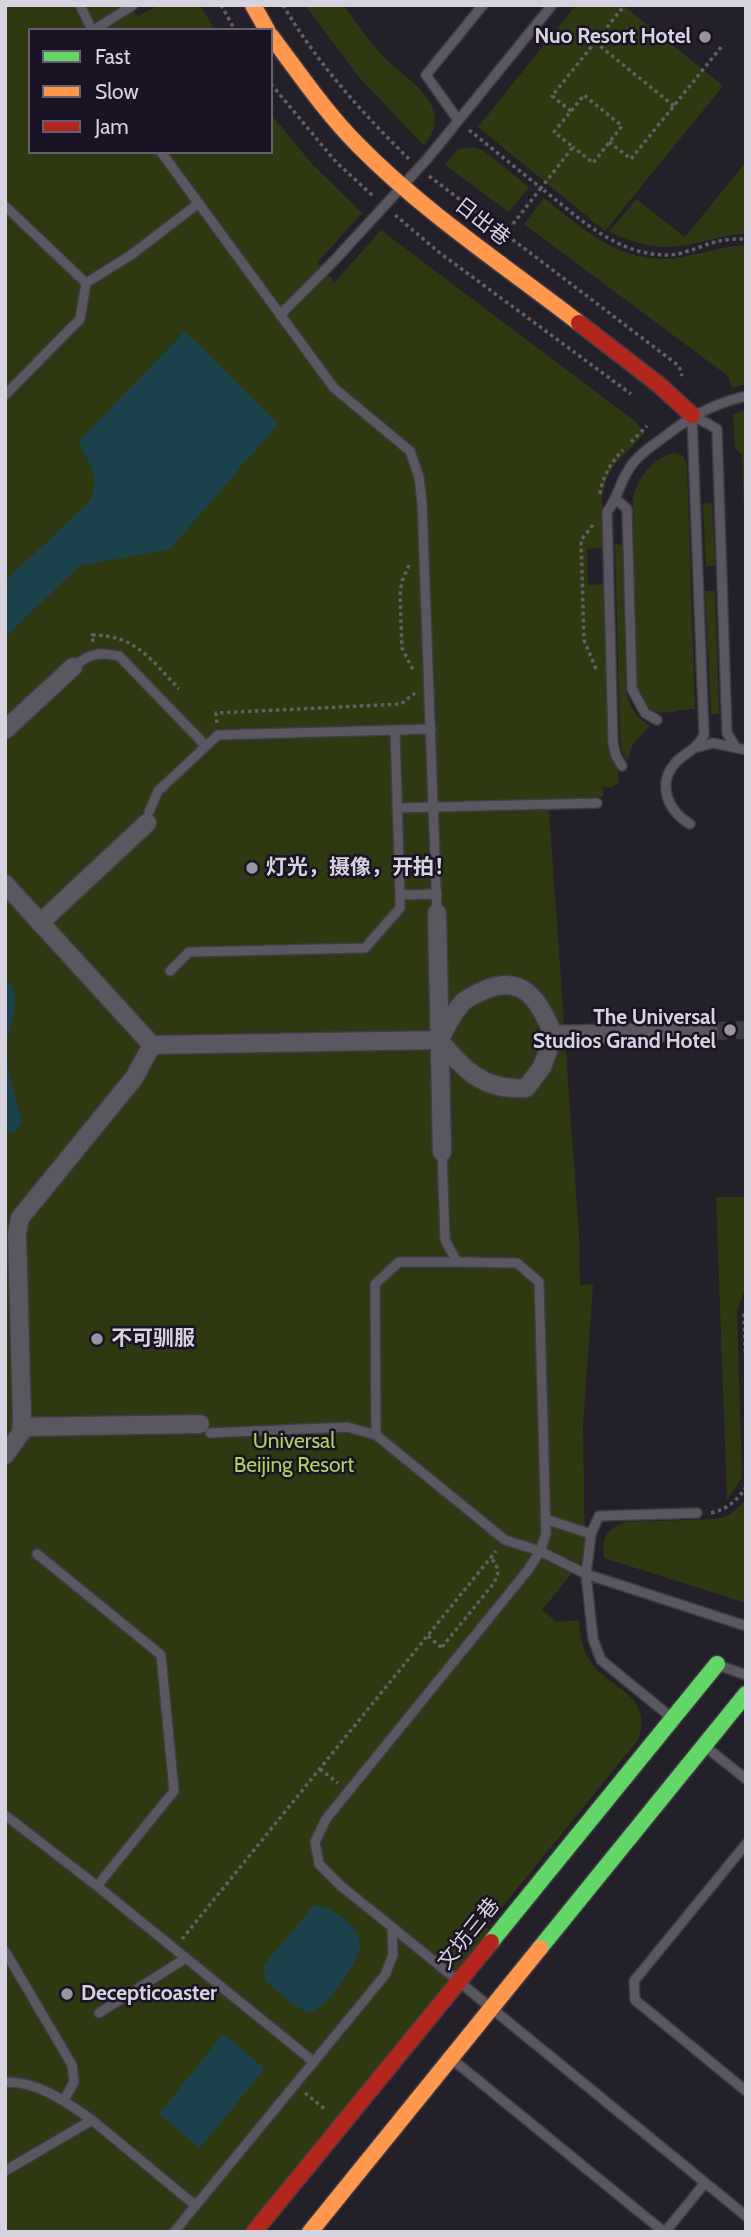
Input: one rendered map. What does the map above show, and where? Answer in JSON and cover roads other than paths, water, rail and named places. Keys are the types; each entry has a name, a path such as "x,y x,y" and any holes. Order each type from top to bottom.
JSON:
{"main road":[{"path":"253,5 267,28"},
{"name":"日出巷","path":"273,39 317,98 356,143 402,187 658,384 692,415"},
{"name":"文坊三巷","path":"254,2232 717,1664"},
{"path":"310,2232 746,1694"}],"street":[{"path":"5,730 76,665"},
{"path":"40,923 148,818"},
{"path":"5,884 152,1045 439,1040"},
{"path":"437,913 442,1152"},
{"path":"502,984 520,986 539,1003 554,1035 542,1067 526,1088 507,1089 488,1084 461,1066 439,1040 463,1002 502,984"},
{"path":"554,1035 709,1031"},
{"path":"5,1455 21,1433 22,1427 17,1233 20,1218 134,1077 152,1045"},
{"path":"22,1427 205,1429"}],"lane":[{"path":"80,5 92,28"},
{"path":"96,28 133,5"},
{"path":"458,120 426,75 483,5"},
{"path":"280,315 428,158 552,5"},
{"path":"162,154 334,388 410,451 419,477 422,503 437,913"},
{"path":"5,395 80,319 86,283 131,255 199,203"},
{"path":"5,206 86,283"},
{"path":"622,766 612,743 607,512 617,500 629,468 646,451 692,415 746,396"},
{"path":"692,415 717,429 727,733 734,747"},
{"path":"692,415 704,735 698,747"},
{"path":"617,500 627,509 632,689 645,713 657,720"},
{"path":"76,665 87,655 102,653 119,656 206,746"},
{"path":"148,818 158,791 218,735 431,729"},
{"path":"170,971 189,952 365,948 400,908 395,730"},
{"path":"690,824 674,811 667,800 665,788 675,763 698,747 713,744 746,750"},
{"path":"397,808 597,803"},
{"path":"400,895 437,894"},
{"path":"442,1152 445,1240 457,1262"},
{"path":"376,1435 375,1284 399,1262 517,1264 539,1282 546,1534 540,1550 528,1570 326,1819 315,1842 319,1864 457,1982 746,2216"},
{"path":"205,1429 346,1427 376,1435 505,1540 540,1550 586,1574 746,1626"},
{"path":"673,1719 601,1660 593,1639 586,1574 591,1534 599,1516 698,1513"},
{"path":"545,1519 591,1534"},
{"path":"37,1554 161,1655 174,1791 97,1886"},
{"path":"717,1664 746,1675"},
{"path":"704,1746 746,1779"},
{"path":"5,1815 314,2062"},
{"path":"746,1844 634,1981 635,2000 746,2091"},
{"path":"737,1854 746,1861"},
{"path":"174,2232 385,1975 393,1955 393,1927"},
{"path":"5,1951 72,2065 74,2082 64,2101"},
{"path":"99,2012 186,1958"},
{"path":"451,2059 664,2232 705,2183"},
{"path":"5,2082 36,2086 64,2101 92,2120 196,2206"},
{"path":"5,2171 92,2120"}],"water":[{"path":"185,331 278,424 170,549 79,566 5,638 5,581 89,502 93,493 92,471 78,442"},
{"path":"9,981 13,988 15,1004 7,1055 22,1123 13,1134 9,1131 5,1135 5,983"},
{"path":"314,1905 330,1909 342,1918 356,1933 360,1945 355,1961 341,1984 324,2004 310,2012 293,2004 265,1981 264,1965"},
{"path":"223,2034 265,2068 200,2148 159,2114"}],"tunnel":[{"path":"709,1031 746,1030"}],"place":[{"name":"Nuo Resort Hotel","path":"705,37"},
{"name":"灯光，摄像，开拍！","path":"252,868"},
{"name":"The Universal Studios Grand Hotel","path":"730,1030"},
{"name":"不可驯服","path":"97,1339"},
{"name":"Decepticoaster","path":"67,1994"}],"park label":[{"name":"Universal Beijing Resort","path":"294,1454"}]}
